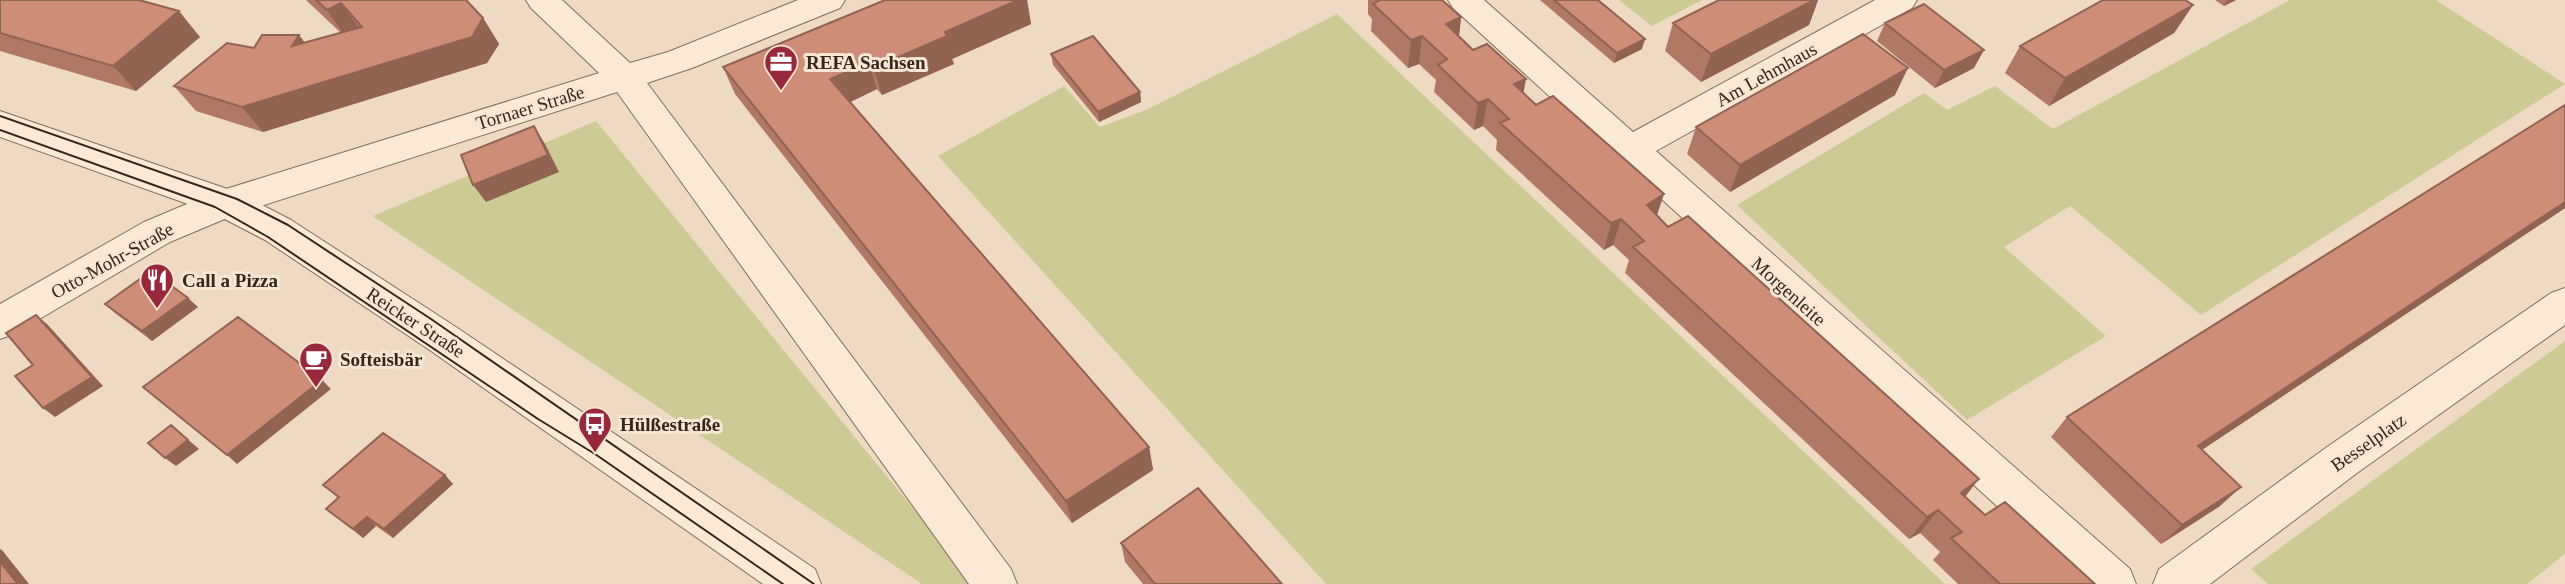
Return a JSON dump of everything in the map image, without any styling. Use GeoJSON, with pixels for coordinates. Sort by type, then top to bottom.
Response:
{"type":"FeatureCollection","features":[{"type":"Feature","properties":{"kind":"street"},"geometry":{"type":"LineString","coordinates":[[542,0],[625,78],[995,584]]}},
{"type":"Feature","properties":{"kind":"street","name":"Tornaer Straße"},"geometry":{"type":"LineString","coordinates":[[226,203],[680,60],[829,0]]}},
{"type":"Feature","properties":{"kind":"street","name":"Morgenleite"},"geometry":{"type":"LineString","coordinates":[[1464,0],[2114,584]]}},
{"type":"Feature","properties":{"kind":"street","name":"Am Lehmhaus"},"geometry":{"type":"LineString","coordinates":[[1632,149],[1901,0]]}},
{"type":"Feature","properties":{"kind":"street","name":"Reicker Straße"},"geometry":{"type":"LineString","coordinates":[[0,124],[226,203],[278,230],[445,340],[799,584]]}},
{"type":"Feature","properties":{"kind":"street","name":"Otto-Mohr-Straße"},"geometry":{"type":"LineString","coordinates":[[0,323],[157,232],[226,203]]}},
{"type":"Feature","properties":{"kind":"street","name":"Besselplatz"},"geometry":{"type":"LineString","coordinates":[[2175,584],[2342,460],[2565,304]]}},
{"type":"Feature","properties":{"kind":"shaded area"},"geometry":{"type":"Polygon","coordinates":[[[1619,0],[1702,0],[1652,26],[1619,0]]]}},
{"type":"Feature","properties":{"kind":"shaded area"},"geometry":{"type":"Polygon","coordinates":[[[2290,0],[2436,0],[2565,84],[2201,315],[2070,206],[2004,247],[2106,336],[1967,420],[1737,205],[1924,93],[1947,110],[1995,86],[2053,129],[2290,0]]]}},
{"type":"Feature","properties":{"kind":"shaded area"},"geometry":{"type":"Polygon","coordinates":[[[1337,14],[1945,584],[1326,584],[938,156],[1064,86],[1100,127],[1146,110],[1337,14]]]}},
{"type":"Feature","properties":{"kind":"shaded area"},"geometry":{"type":"Polygon","coordinates":[[[596,121],[975,584],[922,584],[373,216],[596,121]]]}},
{"type":"Feature","properties":{"kind":"shaded area"},"geometry":{"type":"Polygon","coordinates":[[[2565,341],[2565,554],[2527,584],[2268,584],[2251,569],[2565,341]]]}},
{"type":"Feature","properties":{"kind":"building"},"geometry":{"type":"Polygon","coordinates":[[[0,0],[139,0],[179,11],[113,66],[0,33],[0,0]]]}},
{"type":"Feature","properties":{"kind":"building"},"geometry":{"type":"Polygon","coordinates":[[[316,0],[466,0],[483,18],[472,37],[242,107],[174,86],[227,43],[254,48],[262,35],[299,35],[292,46],[362,27],[341,3],[327,10],[316,0]]]}},
{"type":"Feature","properties":{"kind":"building"},"geometry":{"type":"Polygon","coordinates":[[[885,0],[1018,0],[945,32],[947,36],[873,68],[869,62],[830,79],[1149,447],[1066,501],[723,67],[885,0]]]}},
{"type":"Feature","properties":{"kind":"building"},"geometry":{"type":"Polygon","coordinates":[[[1380,0],[1442,0],[1461,17],[1446,24],[1473,50],[1487,44],[1526,79],[1514,84],[1536,105],[1553,96],[1664,194],[1647,205],[1668,227],[1688,216],[1979,479],[1961,493],[1985,515],[2005,502],[2095,584],[2000,584],[1951,538],[1962,532],[1938,510],[1927,517],[1633,247],[1644,241],[1621,219],[1611,223],[1500,123],[1509,119],[1488,99],[1478,103],[1438,65],[1447,59],[1422,36],[1411,40],[1373,4],[1380,0]]]}},
{"type":"Feature","properties":{"kind":"building"},"geometry":{"type":"Polygon","coordinates":[[[1554,0],[1598,0],[1645,39],[1617,53],[1554,0]]]}},
{"type":"Feature","properties":{"kind":"building"},"geometry":{"type":"Polygon","coordinates":[[[1719,0],[1814,0],[1711,54],[1673,23],[1719,0]]]}},
{"type":"Feature","properties":{"kind":"building"},"geometry":{"type":"Polygon","coordinates":[[[2103,0],[2185,0],[2193,5],[2065,78],[2020,46],[2103,0]]]}},
{"type":"Feature","properties":{"kind":"building"},"geometry":{"type":"Polygon","coordinates":[[[1924,4],[1984,50],[1944,70],[1885,23],[1924,4]]]}},
{"type":"Feature","properties":{"kind":"building"},"geometry":{"type":"Polygon","coordinates":[[[1863,34],[1908,68],[1740,165],[1696,127],[1863,34]]]}},
{"type":"Feature","properties":{"kind":"building"},"geometry":{"type":"Polygon","coordinates":[[[1093,36],[1140,92],[1098,112],[1051,54],[1093,36]]]}},
{"type":"Feature","properties":{"kind":"building"},"geometry":{"type":"Polygon","coordinates":[[[2565,105],[2565,202],[2198,446],[2241,487],[2182,525],[2067,417],[2565,105]]]}},
{"type":"Feature","properties":{"kind":"building"},"geometry":{"type":"Polygon","coordinates":[[[534,126],[548,155],[473,185],[461,155],[534,126]]]}},
{"type":"Feature","properties":{"kind":"building","name":"Call a Pizza"},"geometry":{"type":"Polygon","coordinates":[[[151,271],[188,298],[142,331],[105,304],[151,271]]]}},
{"type":"Feature","properties":{"kind":"building"},"geometry":{"type":"Polygon","coordinates":[[[36,315],[92,377],[43,408],[15,376],[33,365],[6,333],[36,315]]]}},
{"type":"Feature","properties":{"kind":"building"},"geometry":{"type":"Polygon","coordinates":[[[238,317],[322,380],[227,455],[143,387],[238,317]]]}},
{"type":"Feature","properties":{"kind":"building"},"geometry":{"type":"Polygon","coordinates":[[[171,425],[188,440],[165,458],[148,443],[171,425]]]}},
{"type":"Feature","properties":{"kind":"building"},"geometry":{"type":"Polygon","coordinates":[[[383,433],[445,475],[384,529],[367,517],[353,529],[326,509],[339,497],[323,485],[383,433]]]}},
{"type":"Feature","properties":{"kind":"building"},"geometry":{"type":"Polygon","coordinates":[[[1198,488],[1282,584],[1155,584],[1121,543],[1198,488]]]}},
{"type":"Feature","properties":{"kind":"building"},"geometry":{"type":"Polygon","coordinates":[[[0,562],[18,584],[0,584],[0,562]]]}},
{"type":"Feature","properties":{"kind":"tram line"},"geometry":{"type":"LineString","coordinates":[[0,116],[237,199],[288,225],[431,319],[814,584]]}},
{"type":"Feature","properties":{"kind":"tram line"},"geometry":{"type":"LineString","coordinates":[[0,130],[215,207],[268,237],[538,419],[595,454],[783,584]]}},
{"type":"Feature","properties":{"kind":"place","name":"REFA Sachsen"},"geometry":{"type":"Point","coordinates":[781,92]}},
{"type":"Feature","properties":{"kind":"place","name":"Call a Pizza"},"geometry":{"type":"Point","coordinates":[157,310]}},
{"type":"Feature","properties":{"kind":"place","name":"Softeisbär"},"geometry":{"type":"Point","coordinates":[316,389]}},
{"type":"Feature","properties":{"kind":"place","name":"Hülßestraße"},"geometry":{"type":"Point","coordinates":[595,454]}}]}
